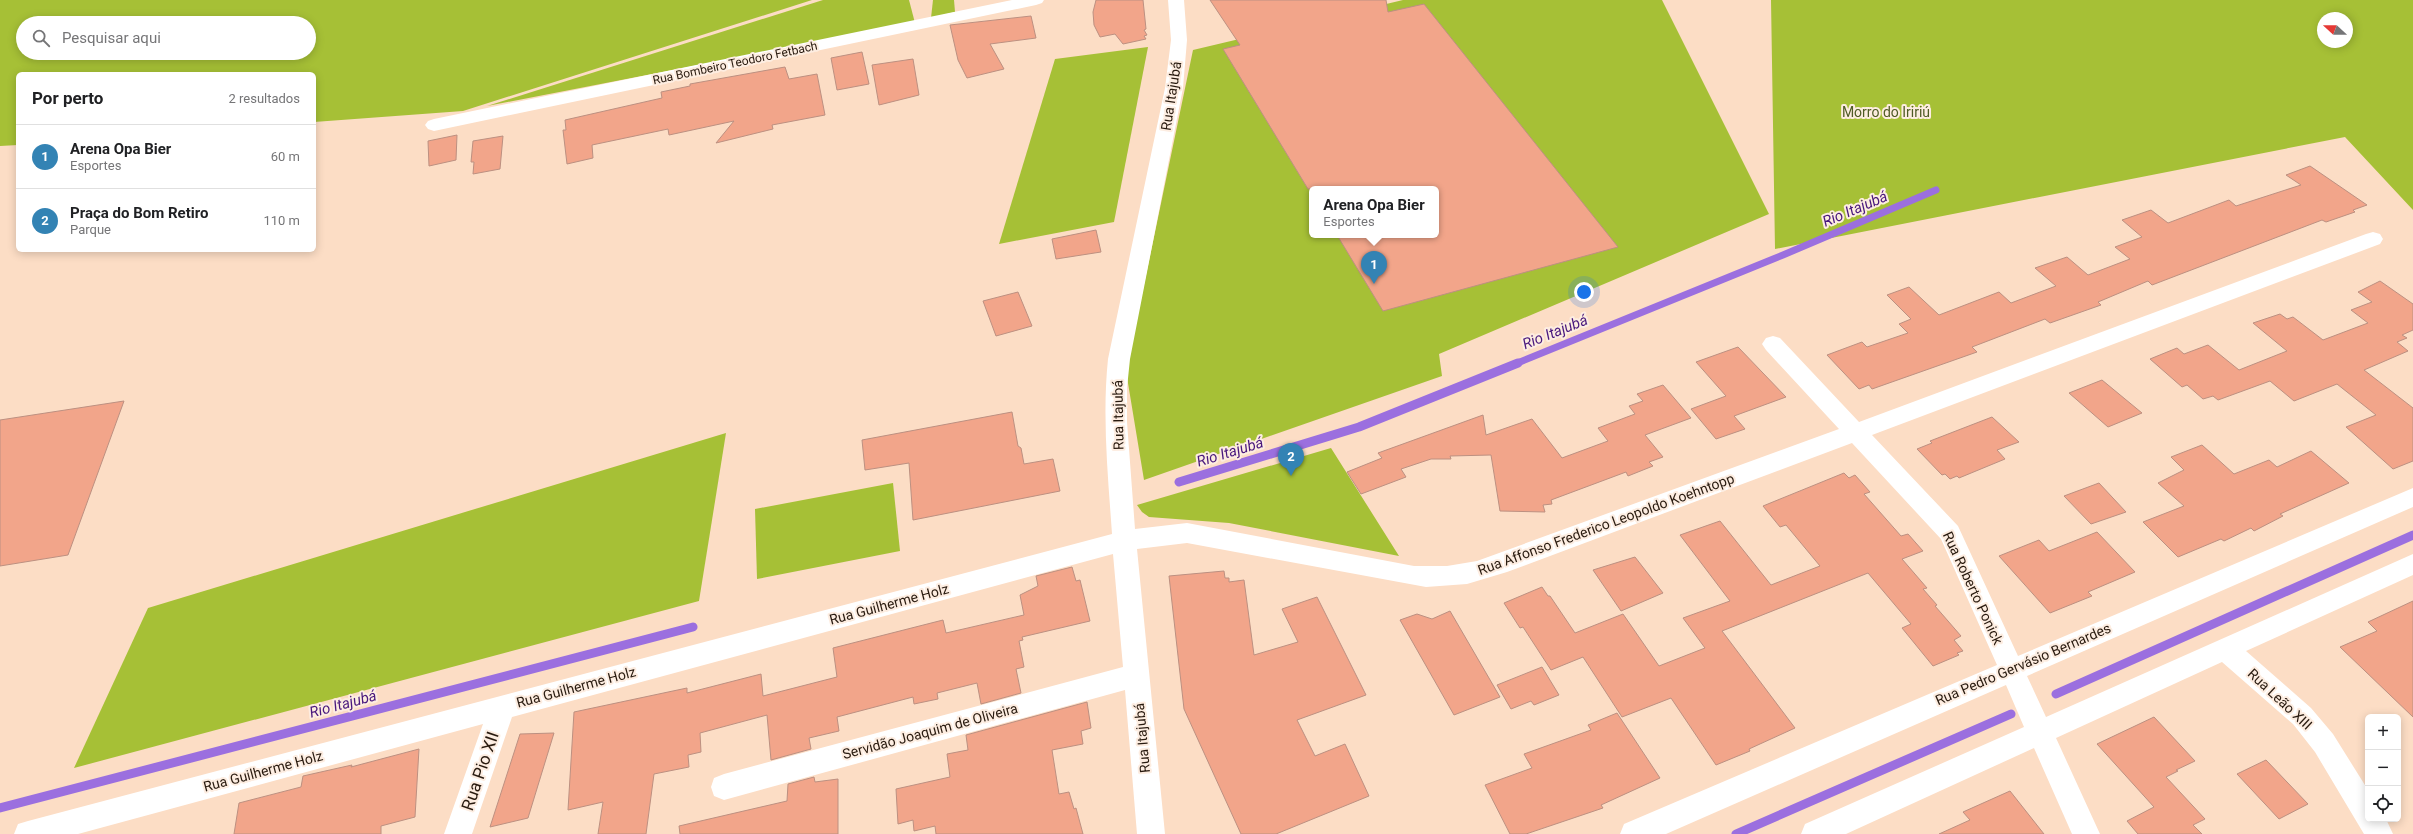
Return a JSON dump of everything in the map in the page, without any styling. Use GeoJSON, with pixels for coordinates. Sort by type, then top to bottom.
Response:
{"type":"FeatureCollection","features":[{"type":"Feature","properties":{"kind":"street","name":"Rua Bombeiro Teodoro Fetbach"},"geometry":{"type":"LineString","coordinates":[[434,125],[1036,0]]}},
{"type":"Feature","properties":{"kind":"street","name":"Rua Itajubá"},"geometry":{"type":"LineString","coordinates":[[1151,834],[1124,541],[1116,388],[1119,359],[1174,88],[1178,40],[1176,0]]}},
{"type":"Feature","properties":{"kind":"street","name":"Rua Affonso Frederico Leopoldo Koehntopp"},"geometry":{"type":"LineString","coordinates":[[1124,541],[1167,534],[1187,533],[1414,576],[1441,578],[1470,574],[1499,565],[2373,239]]}},
{"type":"Feature","properties":{"kind":"street","name":"Rua Roberto Ponick"},"geometry":{"type":"LineString","coordinates":[[1773,344],[1862,430],[1950,532],[2086,834]]}},
{"type":"Feature","properties":{"kind":"street","name":"Rua Pedro Gervásio Bernardes"},"geometry":{"type":"LineString","coordinates":[[1634,834],[2012,669],[2413,497]]}},
{"type":"Feature","properties":{"kind":"street","name":"Rua Guilherme Holz"},"geometry":{"type":"LineString","coordinates":[[28,834],[1124,541]]}},
{"type":"Feature","properties":{"kind":"street"},"geometry":{"type":"LineString","coordinates":[[1815,834],[2040,731],[2413,564]]}},
{"type":"Feature","properties":{"kind":"street","name":"Rua Leão XIII"},"geometry":{"type":"LineString","coordinates":[[2225,649],[2302,716],[2324,744],[2365,810]]}},
{"type":"Feature","properties":{"kind":"street","name":"Servidão Joaquim de Oliveira"},"geometry":{"type":"LineString","coordinates":[[724,787],[1136,675]]}},
{"type":"Feature","properties":{"kind":"street","name":"Rua Pio XII"},"geometry":{"type":"LineString","coordinates":[[458,834],[502,707]]}},
{"type":"Feature","properties":{"kind":"street"},"geometry":{"type":"LineString","coordinates":[[2372,822],[2380,834]]}},
{"type":"Feature","properties":{"kind":"green space"},"geometry":{"type":"Polygon","coordinates":[[[0,0],[812,0],[463,111],[316,122],[316,72],[16,72],[16,145],[0,146],[0,0]]]}},
{"type":"Feature","properties":{"kind":"green space"},"geometry":{"type":"Polygon","coordinates":[[[823,0],[909,0],[915,23],[487,106],[823,0]]]}},
{"type":"Feature","properties":{"kind":"green space"},"geometry":{"type":"Polygon","coordinates":[[[933,0],[954,0],[955,12],[931,18],[933,0]]]}},
{"type":"Feature","properties":{"kind":"green space"},"geometry":{"type":"Polygon","coordinates":[[[1403,0],[1662,0],[1769,214],[1439,354],[1442,376],[1144,480],[1126,371],[1193,50],[1403,0]]]}},
{"type":"Feature","properties":{"kind":"green space","name":"Morro do Iririú"},"geometry":{"type":"Polygon","coordinates":[[[1771,0],[2413,0],[2413,210],[2345,137],[1775,249],[1771,0]]]}},
{"type":"Feature","properties":{"kind":"green space"},"geometry":{"type":"Polygon","coordinates":[[[1148,47],[1114,222],[999,244],[1055,59],[1148,47]]]}},
{"type":"Feature","properties":{"kind":"green space"},"geometry":{"type":"Polygon","coordinates":[[[726,433],[699,601],[74,768],[148,608],[726,433]]]}},
{"type":"Feature","properties":{"kind":"green space"},"geometry":{"type":"Polygon","coordinates":[[[1331,448],[1399,556],[1229,523],[1149,517],[1142,512],[1137,505],[1331,448]]]}},
{"type":"Feature","properties":{"kind":"green space"},"geometry":{"type":"Polygon","coordinates":[[[893,483],[900,551],[757,579],[755,509],[893,483]]]}},
{"type":"Feature","properties":{"kind":"building"},"geometry":{"type":"Polygon","coordinates":[[[1096,0],[1143,0],[1146,29],[1144,30],[1147,35],[1144,36],[1146,39],[1123,44],[1115,34],[1100,37],[1094,25],[1093,12],[1096,0]]]}},
{"type":"Feature","properties":{"kind":"building"},"geometry":{"type":"Polygon","coordinates":[[[1210,0],[1386,0],[1388,12],[1424,4],[1618,247],[1383,311],[1339,238],[1439,238],[1439,186],[1309,186],[1308,189],[1223,49],[1240,45],[1210,0]]]}},
{"type":"Feature","properties":{"kind":"building"},"geometry":{"type":"Polygon","coordinates":[[[1031,16],[1036,38],[990,44],[1004,69],[967,78],[958,60],[950,25],[1031,16]]]}},
{"type":"Feature","properties":{"kind":"building"},"geometry":{"type":"Polygon","coordinates":[[[862,52],[869,84],[837,90],[831,58],[862,52]]]}},
{"type":"Feature","properties":{"kind":"building"},"geometry":{"type":"Polygon","coordinates":[[[913,59],[919,95],[879,105],[872,65],[913,59]]]}},
{"type":"Feature","properties":{"kind":"building"},"geometry":{"type":"Polygon","coordinates":[[[785,67],[789,79],[817,74],[825,115],[772,125],[773,129],[716,143],[734,121],[669,135],[668,129],[592,145],[593,158],[567,164],[563,130],[566,130],[565,120],[662,98],[661,92],[690,86],[690,84],[785,67]]]}},
{"type":"Feature","properties":{"kind":"building"},"geometry":{"type":"Polygon","coordinates":[[[457,135],[456,160],[429,166],[428,141],[457,135]]]}},
{"type":"Feature","properties":{"kind":"building"},"geometry":{"type":"Polygon","coordinates":[[[503,136],[500,169],[473,174],[474,162],[471,162],[473,141],[503,136]]]}},
{"type":"Feature","properties":{"kind":"building"},"geometry":{"type":"Polygon","coordinates":[[[2310,166],[2367,205],[2353,210],[2355,212],[2326,222],[2322,220],[2152,285],[2148,281],[2098,302],[2101,305],[2050,323],[2045,319],[1972,347],[1977,352],[1872,389],[1869,385],[1859,389],[1827,355],[1862,342],[1867,347],[1908,333],[1899,324],[1911,319],[1887,295],[1909,287],[1939,315],[1999,292],[2011,303],[2056,286],[2035,268],[2067,257],[2088,275],[2130,259],[2115,247],[2142,237],[2122,220],[2151,210],[2168,223],[2229,200],[2236,206],[2301,185],[2286,175],[2310,166]]]}},
{"type":"Feature","properties":{"kind":"building"},"geometry":{"type":"Polygon","coordinates":[[[1096,230],[1101,252],[1056,259],[1052,239],[1096,230]]]}},
{"type":"Feature","properties":{"kind":"building"},"geometry":{"type":"Polygon","coordinates":[[[2380,281],[2413,304],[2413,330],[2402,335],[2407,338],[2397,342],[2408,351],[2364,370],[2413,408],[2413,461],[2393,469],[2346,427],[2376,415],[2337,384],[2294,401],[2270,381],[2218,400],[2213,396],[2203,399],[2187,385],[2182,387],[2150,359],[2177,348],[2184,354],[2208,345],[2239,370],[2287,351],[2253,323],[2280,314],[2287,319],[2293,317],[2323,340],[2368,323],[2351,310],[2372,302],[2358,292],[2380,281]]]}},
{"type":"Feature","properties":{"kind":"building"},"geometry":{"type":"Polygon","coordinates":[[[1018,292],[1032,326],[996,336],[983,301],[1018,292]]]}},
{"type":"Feature","properties":{"kind":"building"},"geometry":{"type":"Polygon","coordinates":[[[1738,347],[1786,397],[1734,416],[1745,429],[1716,439],[1691,409],[1726,396],[1696,362],[1738,347]]]}},
{"type":"Feature","properties":{"kind":"building"},"geometry":{"type":"Polygon","coordinates":[[[2102,380],[2142,413],[2108,427],[2069,393],[2102,380]]]}},
{"type":"Feature","properties":{"kind":"building"},"geometry":{"type":"Polygon","coordinates":[[[1663,385],[1691,418],[1645,435],[1663,457],[1649,462],[1653,466],[1628,476],[1626,472],[1551,500],[1552,504],[1543,505],[1545,512],[1500,511],[1491,455],[1450,456],[1451,459],[1431,459],[1401,469],[1406,477],[1361,494],[1347,472],[1382,458],[1378,453],[1483,415],[1486,435],[1532,419],[1562,458],[1608,441],[1598,428],[1635,414],[1629,406],[1643,401],[1637,394],[1663,385]]]}},
{"type":"Feature","properties":{"kind":"building"},"geometry":{"type":"Polygon","coordinates":[[[124,401],[68,555],[0,566],[0,420],[124,401]]]}},
{"type":"Feature","properties":{"kind":"building"},"geometry":{"type":"Polygon","coordinates":[[[1012,412],[1018,446],[1021,448],[1024,464],[1053,459],[1060,491],[913,520],[909,463],[865,470],[862,440],[1012,412]]]}},
{"type":"Feature","properties":{"kind":"building"},"geometry":{"type":"Polygon","coordinates":[[[1992,417],[2019,442],[1997,450],[2005,459],[1959,478],[1957,476],[1950,479],[1945,474],[1942,475],[1917,449],[1932,443],[1930,441],[1992,417]]]}},
{"type":"Feature","properties":{"kind":"building"},"geometry":{"type":"Polygon","coordinates":[[[2202,445],[2234,474],[2269,460],[2277,467],[2311,451],[2349,483],[2280,514],[2283,516],[2254,531],[2251,528],[2224,541],[2221,539],[2178,557],[2143,522],[2184,506],[2158,483],[2184,470],[2171,457],[2202,445]]]}},
{"type":"Feature","properties":{"kind":"building"},"geometry":{"type":"Polygon","coordinates":[[[1844,473],[1849,478],[1855,475],[1870,492],[1864,494],[1901,536],[1908,534],[1923,551],[1902,559],[1927,588],[1923,589],[1937,605],[1935,606],[1961,636],[1954,640],[1963,651],[1957,653],[1959,655],[1933,666],[1902,628],[1911,624],[1868,573],[1722,631],[1795,728],[1749,749],[1750,751],[1716,765],[1671,698],[1622,717],[1583,657],[1551,670],[1523,627],[1520,628],[1504,603],[1542,587],[1548,596],[1550,596],[1575,633],[1623,614],[1659,666],[1705,648],[1683,618],[1730,601],[1680,535],[1720,521],[1771,585],[1820,566],[1786,525],[1780,527],[1763,506],[1844,473]]]}},
{"type":"Feature","properties":{"kind":"building"},"geometry":{"type":"Polygon","coordinates":[[[2099,483],[2126,512],[2091,524],[2064,496],[2099,483]]]}},
{"type":"Feature","properties":{"kind":"building"},"geometry":{"type":"Polygon","coordinates":[[[2097,532],[2135,572],[2088,592],[2092,596],[2050,613],[1999,556],[2039,540],[2049,551],[2097,532]]]}},
{"type":"Feature","properties":{"kind":"building"},"geometry":{"type":"Polygon","coordinates":[[[1635,557],[1663,593],[1621,611],[1593,570],[1635,557]]]}},
{"type":"Feature","properties":{"kind":"building"},"geometry":{"type":"Polygon","coordinates":[[[1072,567],[1076,581],[1080,580],[1090,621],[1022,637],[1023,640],[1019,641],[1024,667],[1016,669],[1021,693],[981,704],[977,683],[937,693],[938,699],[914,704],[913,697],[837,717],[839,731],[809,738],[811,749],[771,760],[767,715],[700,733],[701,752],[688,755],[689,767],[654,774],[646,834],[598,834],[603,802],[568,810],[574,712],[687,688],[687,693],[761,674],[763,696],[837,677],[833,648],[943,620],[946,633],[1024,615],[1020,595],[1038,586],[1036,576],[1072,567]]]}},
{"type":"Feature","properties":{"kind":"building"},"geometry":{"type":"Polygon","coordinates":[[[1224,571],[1225,578],[1229,578],[1229,582],[1244,580],[1254,655],[1298,642],[1282,609],[1317,597],[1366,695],[1297,720],[1315,756],[1345,744],[1369,796],[1276,834],[1241,834],[1184,709],[1169,576],[1224,571]]]}},
{"type":"Feature","properties":{"kind":"building"},"geometry":{"type":"Polygon","coordinates":[[[2413,601],[2413,717],[2340,647],[2377,631],[2368,622],[2413,601]]]}},
{"type":"Feature","properties":{"kind":"building"},"geometry":{"type":"Polygon","coordinates":[[[1450,611],[1500,697],[1454,715],[1400,620],[1417,614],[1432,619],[1450,611]]]}},
{"type":"Feature","properties":{"kind":"building"},"geometry":{"type":"Polygon","coordinates":[[[1542,667],[1559,695],[1534,705],[1531,701],[1511,709],[1497,685],[1542,667]]]}},
{"type":"Feature","properties":{"kind":"building"},"geometry":{"type":"Polygon","coordinates":[[[1087,702],[1091,728],[1081,731],[1083,744],[1052,750],[1059,794],[1069,792],[1074,809],[1076,808],[1083,834],[936,834],[935,826],[914,831],[913,820],[898,824],[896,789],[950,777],[947,754],[968,750],[966,735],[1087,702]]]}},
{"type":"Feature","properties":{"kind":"building"},"geometry":{"type":"Polygon","coordinates":[[[1617,713],[1660,778],[1601,805],[1603,808],[1526,834],[1510,834],[1485,785],[1532,768],[1524,754],[1591,730],[1588,725],[1617,713]]]}},
{"type":"Feature","properties":{"kind":"building"},"geometry":{"type":"Polygon","coordinates":[[[2154,717],[2195,761],[2176,770],[2178,771],[2166,777],[2205,819],[2193,825],[2202,834],[2138,834],[2127,821],[2154,807],[2097,744],[2154,717]]]}},
{"type":"Feature","properties":{"kind":"building"},"geometry":{"type":"Polygon","coordinates":[[[554,733],[528,818],[490,827],[520,734],[554,733]]]}},
{"type":"Feature","properties":{"kind":"building"},"geometry":{"type":"Polygon","coordinates":[[[419,749],[415,817],[381,826],[381,834],[234,834],[239,803],[301,787],[303,776],[352,765],[351,767],[419,749]]]}},
{"type":"Feature","properties":{"kind":"building"},"geometry":{"type":"Polygon","coordinates":[[[2266,760],[2308,804],[2279,819],[2237,774],[2266,760]]]}},
{"type":"Feature","properties":{"kind":"building"},"geometry":{"type":"Polygon","coordinates":[[[814,777],[815,782],[838,779],[838,834],[680,834],[679,826],[787,801],[788,784],[814,777]]]}},
{"type":"Feature","properties":{"kind":"building"},"geometry":{"type":"Polygon","coordinates":[[[2010,791],[2044,834],[1939,834],[1970,820],[1963,812],[2010,791]]]}},
{"type":"Feature","properties":{"kind":"waterway","name":"Rio Itajubá"},"geometry":{"type":"LineString","coordinates":[[1515,364],[1783,255],[1936,190]]}},
{"type":"Feature","properties":{"kind":"waterway","name":"Rio Itajubá"},"geometry":{"type":"LineString","coordinates":[[1179,482],[1359,427],[1518,363]]}},
{"type":"Feature","properties":{"kind":"waterway"},"geometry":{"type":"LineString","coordinates":[[2056,694],[2413,535]]}},
{"type":"Feature","properties":{"kind":"waterway","name":"Rio Itajubá"},"geometry":{"type":"LineString","coordinates":[[0,808],[693,627]]}},
{"type":"Feature","properties":{"kind":"waterway"},"geometry":{"type":"LineString","coordinates":[[1736,834],[2011,714]]}},
{"type":"Feature","properties":{"kind":"place","name":"Arena Opa Bier"},"geometry":{"type":"Point","coordinates":[1374,284]}},
{"type":"Feature","properties":{"kind":"place","name":"Praça do Bom Retiro"},"geometry":{"type":"Point","coordinates":[1291,476]}}]}
